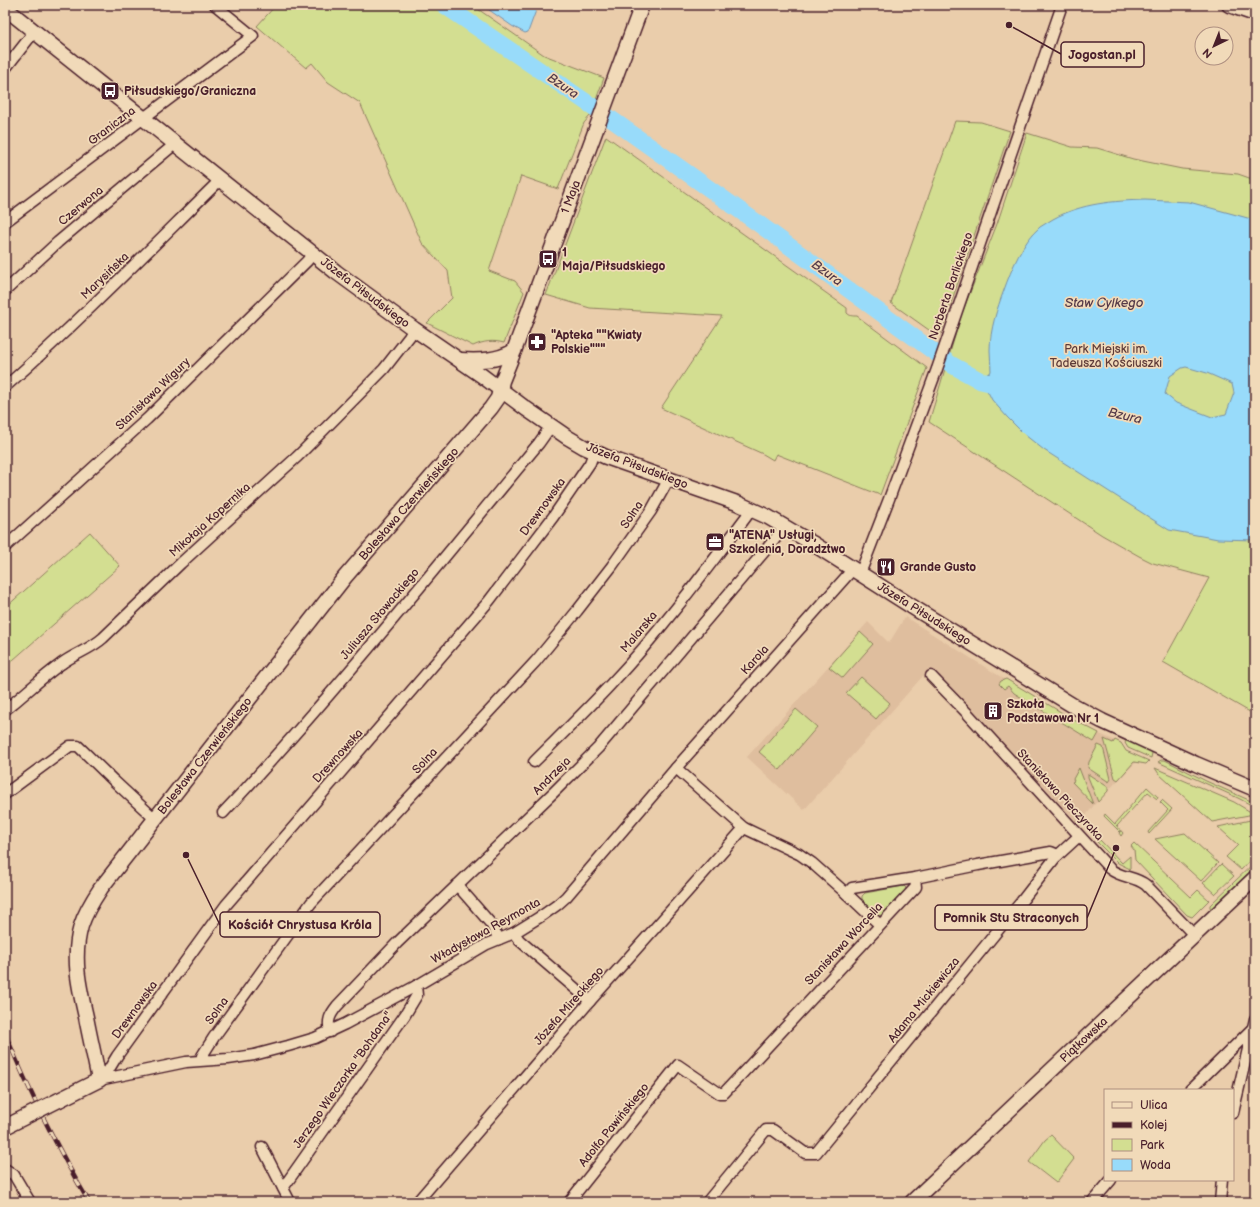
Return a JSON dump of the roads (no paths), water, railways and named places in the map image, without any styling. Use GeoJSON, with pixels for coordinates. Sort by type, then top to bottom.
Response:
{"type":"FeatureCollection","features":[{"type":"Feature","properties":{"kind":"street","name":"Graniczna"},"geometry":{"type":"LineString","coordinates":[[5,222],[253,36],[215,5]]}},
{"type":"Feature","properties":{"kind":"street","name":"1 Maja"},"geometry":{"type":"LineString","coordinates":[[500,389],[642,5]]}},
{"type":"Feature","properties":{"kind":"street","name":"Norberta Barlickiego"},"geometry":{"type":"LineString","coordinates":[[856,571],[863,566],[938,365],[1062,5]]}},
{"type":"Feature","properties":{"kind":"street"},"geometry":{"type":"LineString","coordinates":[[1229,5],[1255,14]]}},
{"type":"Feature","properties":{"kind":"street","name":"Józefa Piłsudskiego"},"geometry":{"type":"LineString","coordinates":[[5,8],[336,272],[567,437],[594,452],[751,508],[784,526],[1031,681],[1072,705],[1102,721],[1249,787],[1255,793]]}},
{"type":"Feature","properties":{"kind":"street"},"geometry":{"type":"LineString","coordinates":[[5,69],[34,32]]}},
{"type":"Feature","properties":{"kind":"street","name":"Czerwona"},"geometry":{"type":"LineString","coordinates":[[5,291],[58,242],[174,143]]}},
{"type":"Feature","properties":{"kind":"street","name":"Marysińska"},"geometry":{"type":"LineString","coordinates":[[5,387],[48,349],[107,292],[220,179]]}},
{"type":"Feature","properties":{"kind":"street","name":"Stanisława Wigury"},"geometry":{"type":"LineString","coordinates":[[5,547],[147,419],[307,261],[313,253]]}},
{"type":"Feature","properties":{"kind":"street","name":"Mikołaja Kopernika"},"geometry":{"type":"LineString","coordinates":[[5,710],[60,664],[96,644],[103,638],[298,456],[384,369],[414,329]]}},
{"type":"Feature","properties":{"kind":"street"},"geometry":{"type":"LineString","coordinates":[[460,360],[476,361],[492,359],[507,355],[514,351]]}},
{"type":"Feature","properties":{"kind":"street","name":"Bolesława Czerwieńskiego"},"geometry":{"type":"LineString","coordinates":[[101,1079],[77,975],[76,957],[79,933],[87,911],[101,888],[346,577],[491,408],[498,398],[500,389]]}},
{"type":"Feature","properties":{"kind":"street","name":"Juliusza Słowackiego"},"geometry":{"type":"LineString","coordinates":[[223,813],[257,777],[366,651],[552,426]]}},
{"type":"Feature","properties":{"kind":"street","name":"Drewnowska"},"geometry":{"type":"LineString","coordinates":[[101,1079],[226,905],[489,601],[553,517],[590,463],[594,452]]}},
{"type":"Feature","properties":{"kind":"street","name":"Solna"},"geometry":{"type":"LineString","coordinates":[[202,1060],[202,1056],[214,1037],[311,903],[536,661],[592,593],[651,512],[665,486],[667,478]]}},
{"type":"Feature","properties":{"kind":"street","name":"Malarska"},"geometry":{"type":"LineString","coordinates":[[534,762],[611,684],[635,657],[704,572],[746,517],[751,508]]}},
{"type":"Feature","properties":{"kind":"street","name":"Andrzeja"},"geometry":{"type":"LineString","coordinates":[[330,1032],[328,1020],[337,1006],[398,943],[598,748],[780,533],[784,526]]}},
{"type":"Feature","properties":{"kind":"street","name":"Karola"},"geometry":{"type":"LineString","coordinates":[[676,768],[856,571]]}},
{"type":"Feature","properties":{"kind":"street","name":"Stanisława Pieczyraka"},"geometry":{"type":"LineString","coordinates":[[931,676],[1114,872],[1137,879],[1146,884],[1194,936]]}},
{"type":"Feature","properties":{"kind":"street"},"geometry":{"type":"LineString","coordinates":[[5,794],[70,746],[78,746],[112,780],[156,820]]}},
{"type":"Feature","properties":{"kind":"street"},"geometry":{"type":"LineString","coordinates":[[676,768],[744,828],[803,856],[880,925]]}},
{"type":"Feature","properties":{"kind":"street","name":"Władysława Reymonta"},"geometry":{"type":"LineString","coordinates":[[101,1079],[186,1062],[228,1059],[268,1052],[306,1041],[330,1032],[416,986],[466,956],[498,939],[514,933],[547,912],[566,897],[676,768]]}},
{"type":"Feature","properties":{"kind":"street","name":"Józefa Mireckiego"},"geometry":{"type":"LineString","coordinates":[[417,1202],[590,1001],[744,828]]}},
{"type":"Feature","properties":{"kind":"street"},"geometry":{"type":"LineString","coordinates":[[847,894],[852,888],[915,878],[1052,852],[1058,856],[1079,836]]}},
{"type":"Feature","properties":{"kind":"street","name":"Adama Mickiewicza"},"geometry":{"type":"LineString","coordinates":[[707,1202],[766,1130],[773,1130],[805,1153],[816,1153],[1058,856]]}},
{"type":"Feature","properties":{"kind":"street","name":"Stanisława Worcella"},"geometry":{"type":"LineString","coordinates":[[678,1065],[719,1093],[724,1093],[916,887],[915,878]]}},
{"type":"Feature","properties":{"kind":"street","name":"Piątkowska"},"geometry":{"type":"LineString","coordinates":[[916,1201],[1255,878]]}},
{"type":"Feature","properties":{"kind":"street"},"geometry":{"type":"LineString","coordinates":[[457,885],[491,924],[498,939]]}},
{"type":"Feature","properties":{"kind":"street"},"geometry":{"type":"LineString","coordinates":[[514,933],[519,940],[590,1001]]}},
{"type":"Feature","properties":{"kind":"street","name":"Jerzego Wieczorka \"Bohdana\""},"geometry":{"type":"LineString","coordinates":[[283,1188],[405,1015],[417,995],[416,986]]}},
{"type":"Feature","properties":{"kind":"street"},"geometry":{"type":"LineString","coordinates":[[1191,1089],[1254,1023]]}},
{"type":"Feature","properties":{"kind":"street"},"geometry":{"type":"LineString","coordinates":[[1234,1109],[1254,1023]]}},
{"type":"Feature","properties":{"kind":"street","name":"Adolfa Pawińskiego"},"geometry":{"type":"LineString","coordinates":[[569,1202],[678,1065]]}},
{"type":"Feature","properties":{"kind":"street"},"geometry":{"type":"LineString","coordinates":[[5,1127],[101,1079]]}},
{"type":"Feature","properties":{"kind":"street"},"geometry":{"type":"LineString","coordinates":[[262,1148],[290,1202]]}},
{"type":"Feature","properties":{"kind":"street"},"geometry":{"type":"LineString","coordinates":[[5,1169],[14,1175],[30,1202]]}},
{"type":"Feature","properties":{"kind":"street"},"geometry":{"type":"LineString","coordinates":[[1092,1202],[1110,1181]]}},
{"type":"Feature","properties":{"kind":"street"},"geometry":{"type":"LineString","coordinates":[[1220,1202],[1222,1181]]}},
{"type":"Feature","properties":{"kind":"water"},"geometry":{"type":"Polygon","coordinates":[[[482,5],[538,5],[528,32],[525,33],[512,26],[482,5]]]}},
{"type":"Feature","properties":{"kind":"water","name":"Staw Cylkego"},"geometry":{"type":"Polygon","coordinates":[[[1133,200],[1189,202],[1255,220],[1255,540],[1218,539],[1169,530],[1044,450],[1025,435],[1007,417],[982,386],[981,381],[991,371],[990,350],[994,319],[1010,274],[1018,256],[1028,240],[1040,227],[1075,209],[1109,202],[1133,200]],[[1186,367],[1182,368],[1170,376],[1165,394],[1176,403],[1212,417],[1226,414],[1234,393],[1232,384],[1207,373],[1186,367]]]}},
{"type":"Feature","properties":{"kind":"waterway","name":"Bzura"},"geometry":{"type":"LineString","coordinates":[[444,5],[614,121],[759,224],[952,365],[981,381],[1002,386]]}},
{"type":"Feature","properties":{"kind":"railway"},"geometry":{"type":"LineString","coordinates":[[5,1033],[44,1119],[89,1202]]}},
{"type":"Feature","properties":{"kind":"place","name":"Jogostan.pl"},"geometry":{"type":"Point","coordinates":[1009,25]}},
{"type":"Feature","properties":{"kind":"place","name":"Piłsudskiego/Graniczna"},"geometry":{"type":"Point","coordinates":[110,91]}},
{"type":"Feature","properties":{"kind":"place","name":"1 Maja/Piłsudskiego"},"geometry":{"type":"Point","coordinates":[548,259]}},
{"type":"Feature","properties":{"kind":"place","name":"\"Apteka \"\"Kwiaty Polskie\"\"\""},"geometry":{"type":"Point","coordinates":[537,342]}},
{"type":"Feature","properties":{"kind":"place","name":"\"ATENA\" Usługi, Szkolenia, Doradztwo"},"geometry":{"type":"Point","coordinates":[715,542]}},
{"type":"Feature","properties":{"kind":"place","name":"Grande Gusto"},"geometry":{"type":"Point","coordinates":[886,567]}},
{"type":"Feature","properties":{"kind":"place","name":"Szkoła Podstawowa Nr 1"},"geometry":{"type":"Point","coordinates":[993,711]}},
{"type":"Feature","properties":{"kind":"place","name":"Pomnik Stu Straconych"},"geometry":{"type":"Point","coordinates":[1116,848]}},
{"type":"Feature","properties":{"kind":"place","name":"Kościół Chrystusa Króla"},"geometry":{"type":"Point","coordinates":[186,855]}},
{"type":"Feature","properties":{"kind":"park label","name":"Park Miejski im. Tadeusza Kościuszki"},"geometry":{"type":"Point","coordinates":[1106,356]}}]}
